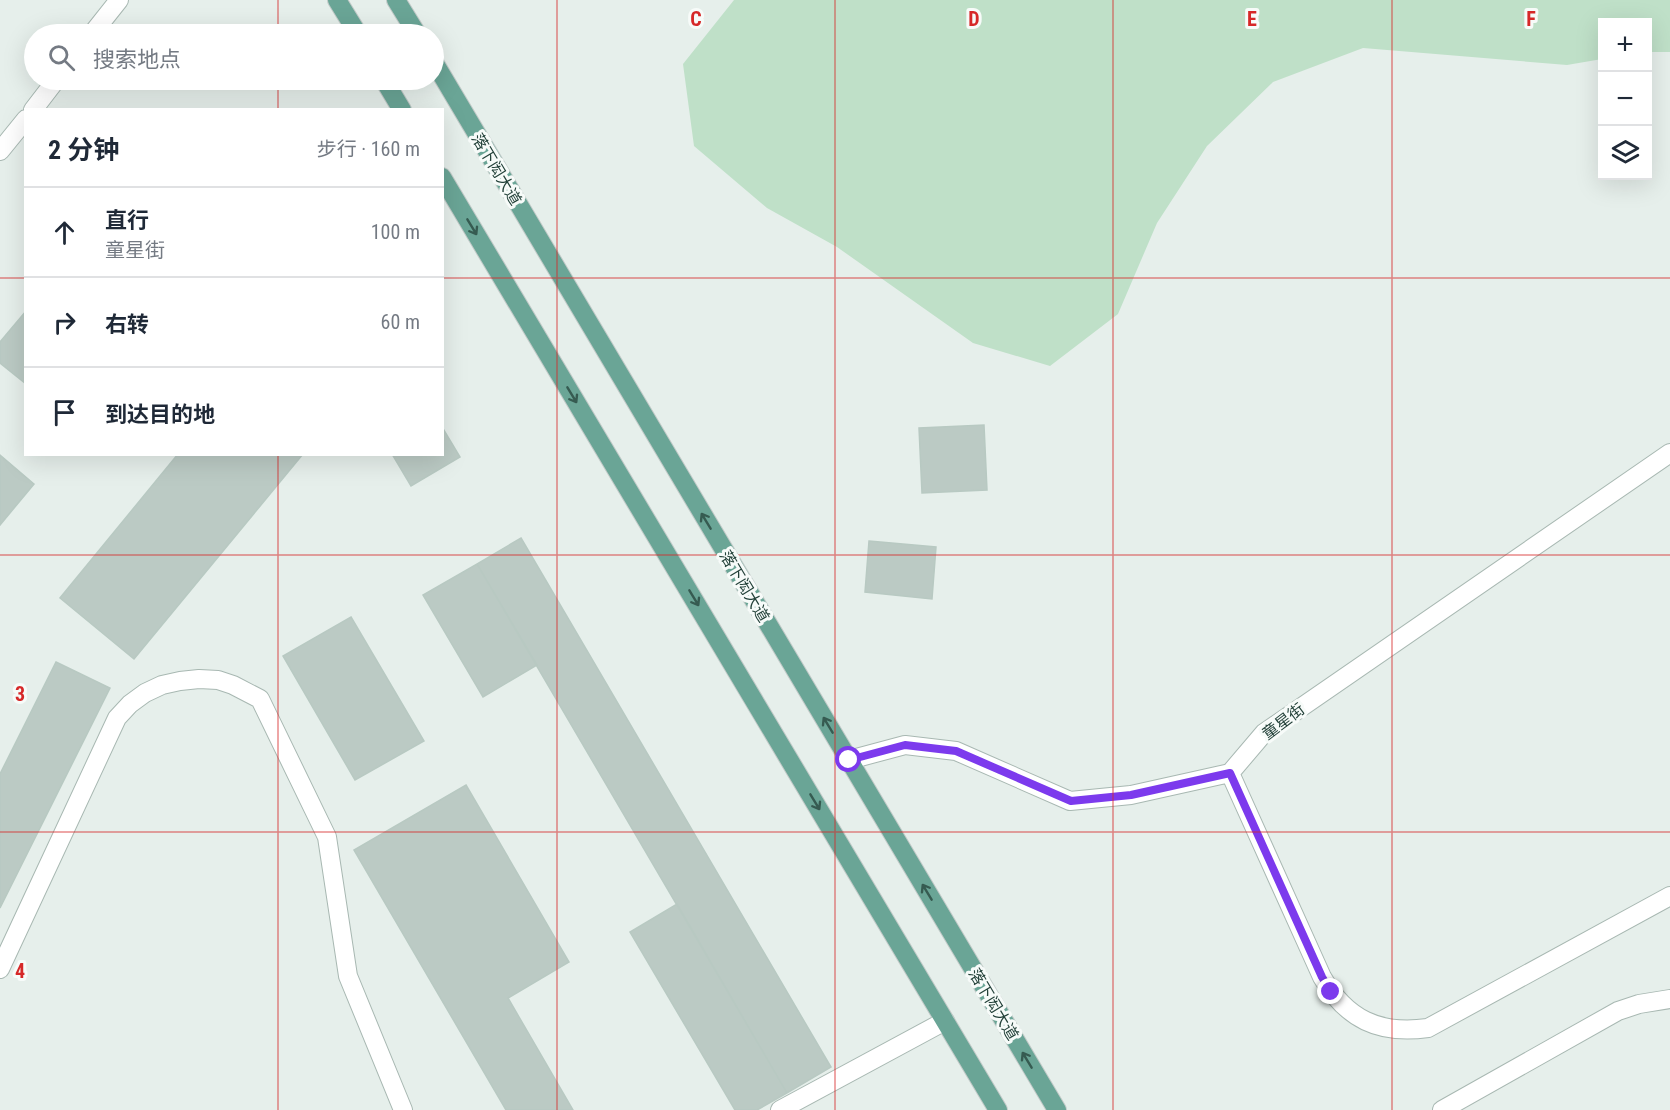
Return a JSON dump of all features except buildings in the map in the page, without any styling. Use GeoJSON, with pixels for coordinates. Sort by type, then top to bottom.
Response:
{"type":"FeatureCollection","features":[{"type":"Feature","properties":{"kind":"main road"},"geometry":{"type":"LineString","coordinates":[[337,0],[352,24]]}},
{"type":"Feature","properties":{"kind":"main road"},"geometry":{"type":"LineString","coordinates":[[396,0],[411,24]]}},
{"type":"Feature","properties":{"kind":"main road","name":"落下闳大道"},"geometry":{"type":"LineString","coordinates":[[444,79],[1057,1110]]}},
{"type":"Feature","properties":{"kind":"main road"},"geometry":{"type":"LineString","coordinates":[[390,90],[401,108]]}},
{"type":"Feature","properties":{"kind":"main road"},"geometry":{"type":"LineString","coordinates":[[444,180],[998,1110]]}},
{"type":"Feature","properties":{"kind":"street"},"geometry":{"type":"LineString","coordinates":[[100,24],[120,0]]}},
{"type":"Feature","properties":{"kind":"street"},"geometry":{"type":"LineString","coordinates":[[35,108],[49,90]]}},
{"type":"Feature","properties":{"kind":"street"},"geometry":{"type":"LineString","coordinates":[[0,151],[24,121]]}},
{"type":"Feature","properties":{"kind":"street","name":"童星街"},"geometry":{"type":"LineString","coordinates":[[1230,773],[1264,734],[1670,453]]}},
{"type":"Feature","properties":{"kind":"street"},"geometry":{"type":"LineString","coordinates":[[0,969],[117,718],[145,693],[162,685],[199,679],[233,685],[260,699],[327,837],[348,976],[403,1110]]}},
{"type":"Feature","properties":{"kind":"street"},"geometry":{"type":"LineString","coordinates":[[849,760],[905,745],[956,751],[1071,801],[1131,795],[1230,773],[1322,977],[1331,992],[1358,1017],[1374,1025],[1392,1029],[1428,1028],[1670,896]]}},
{"type":"Feature","properties":{"kind":"street"},"geometry":{"type":"LineString","coordinates":[[1442,1110],[1618,1011],[1639,1004],[1670,999]]}},
{"type":"Feature","properties":{"kind":"street"},"geometry":{"type":"LineString","coordinates":[[780,1110],[945,1021]]}},
{"type":"Feature","properties":{"kind":"green space"},"geometry":{"type":"Polygon","coordinates":[[[734,0],[1670,0],[1670,52],[1652,52],[1652,18],[1598,18],[1598,60],[1567,65],[1363,48],[1273,82],[1207,146],[1157,223],[1118,314],[1050,366],[973,343],[837,247],[767,208],[694,146],[683,64],[734,0]]]}},
{"type":"Feature","properties":{"kind":"route"},"geometry":{"type":"LineString","coordinates":[[849,760],[905,745],[956,751],[1071,801],[1131,795],[1230,773],[1322,977],[1331,992]]}}]}
